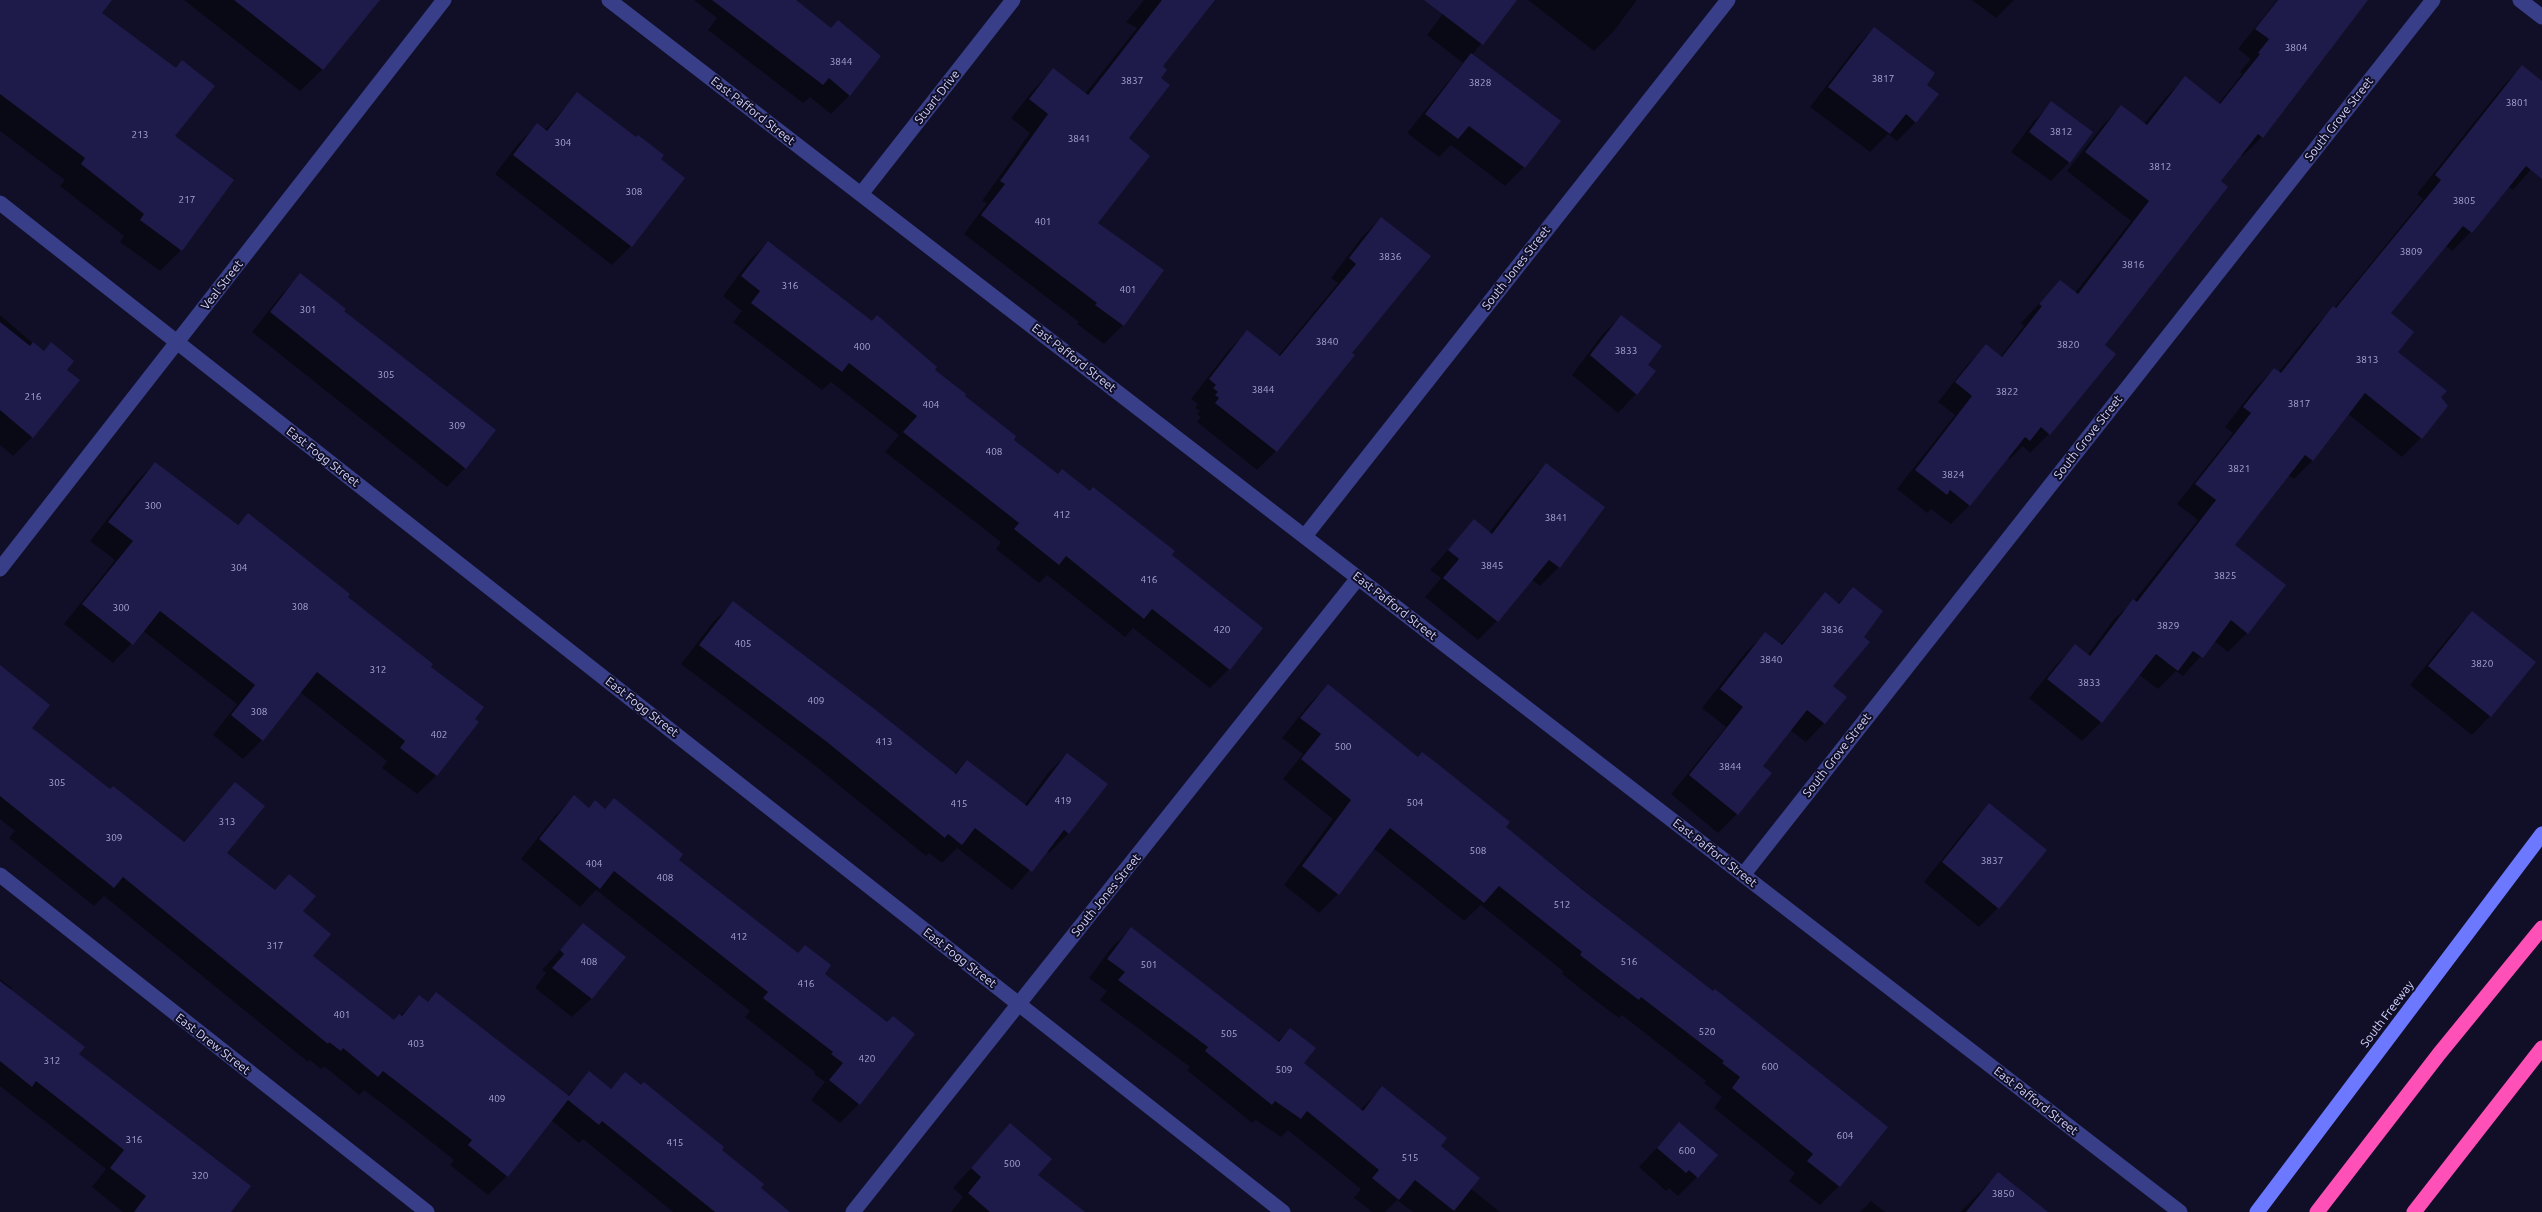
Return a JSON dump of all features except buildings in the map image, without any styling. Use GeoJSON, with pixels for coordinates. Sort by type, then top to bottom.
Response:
{"type":"FeatureCollection","features":[{"type":"Feature","properties":{"kind":"highway"},"geometry":{"type":"LineString","coordinates":[[2317,1212],[2439,1054],[2542,928]]}},
{"type":"Feature","properties":{"kind":"highway"},"geometry":{"type":"LineString","coordinates":[[2414,1212],[2542,1048]]}},
{"type":"Feature","properties":{"kind":"main road","name":"South Freeway"},"geometry":{"type":"LineString","coordinates":[[2256,1212],[2542,834]]}},
{"type":"Feature","properties":{"kind":"street","name":"Veal Street"},"geometry":{"type":"LineString","coordinates":[[0,569],[444,0]]}},
{"type":"Feature","properties":{"kind":"street","name":"East Pafford Street"},"geometry":{"type":"LineString","coordinates":[[609,0],[2180,1212]]}},
{"type":"Feature","properties":{"kind":"street","name":"Stuart Drive"},"geometry":{"type":"LineString","coordinates":[[861,194],[1013,0]]}},
{"type":"Feature","properties":{"kind":"street","name":"South Jones Street"},"geometry":{"type":"LineString","coordinates":[[1304,536],[1728,0]]}},
{"type":"Feature","properties":{"kind":"street","name":"South Grove Street"},"geometry":{"type":"LineString","coordinates":[[1743,875],[2433,0]]}},
{"type":"Feature","properties":{"kind":"street"},"geometry":{"type":"LineString","coordinates":[[2520,0],[2542,17]]}},
{"type":"Feature","properties":{"kind":"street","name":"East Fogg Street"},"geometry":{"type":"LineString","coordinates":[[0,203],[1283,1212]]}},
{"type":"Feature","properties":{"kind":"street","name":"South Jones Street"},"geometry":{"type":"LineString","coordinates":[[853,1212],[1358,578]]}},
{"type":"Feature","properties":{"kind":"street","name":"East Drew Street"},"geometry":{"type":"LineString","coordinates":[[0,875],[427,1212]]}}]}
